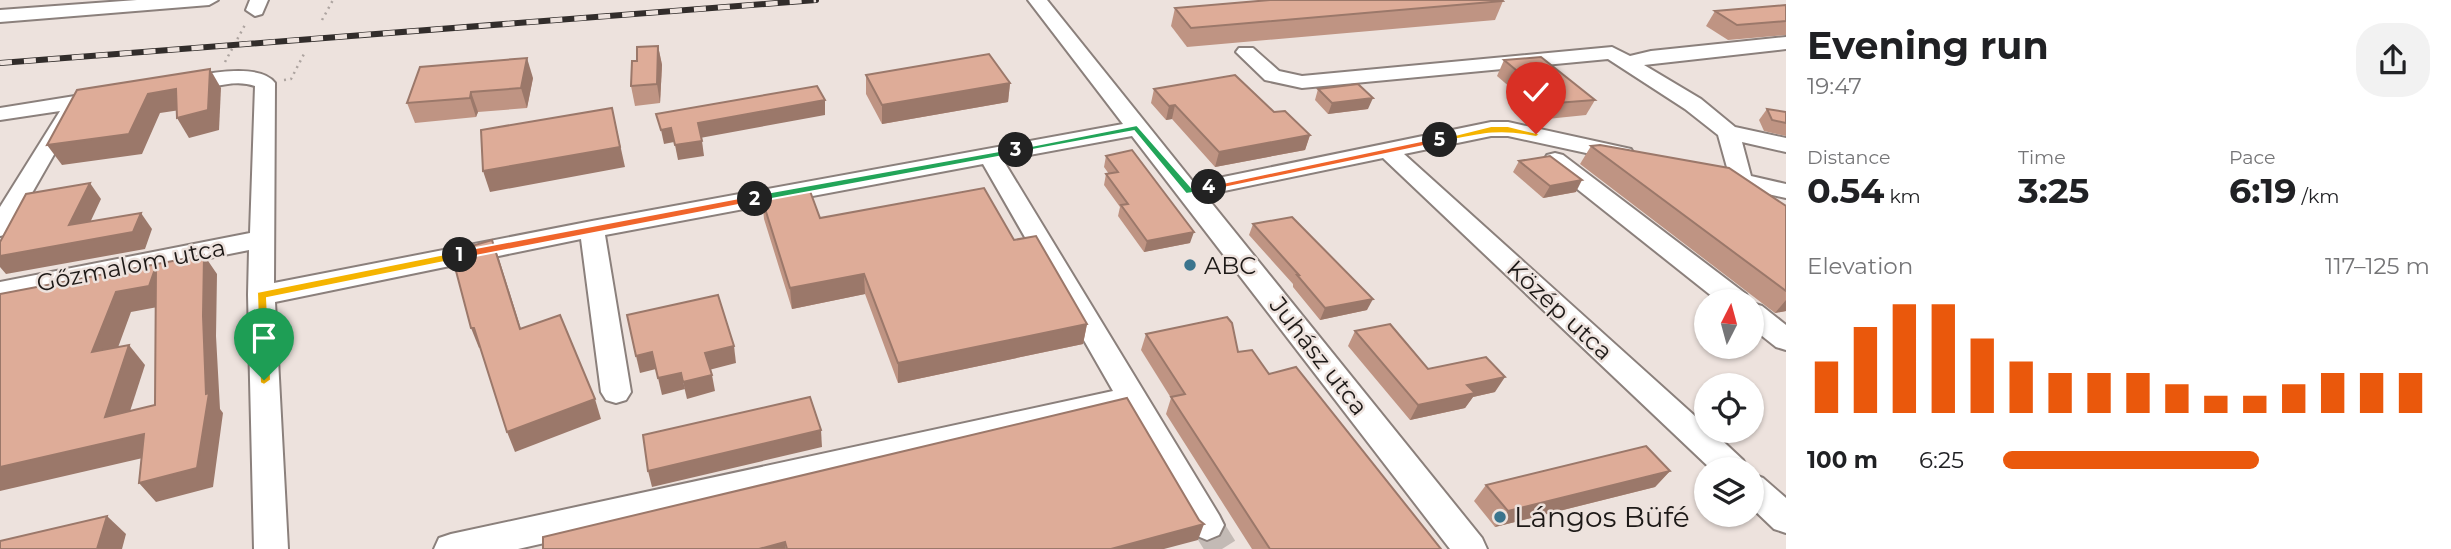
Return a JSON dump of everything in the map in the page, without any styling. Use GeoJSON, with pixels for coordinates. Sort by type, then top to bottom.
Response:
{"type":"FeatureCollection","features":[{"type":"Feature","properties":{"kind":"street"},"geometry":{"type":"LineString","coordinates":[[0,16],[209,0]]}},
{"type":"Feature","properties":{"kind":"street","name":"Juhász utca"},"geometry":{"type":"LineString","coordinates":[[1037,0],[1470,549]]}},
{"type":"Feature","properties":{"kind":"street"},"geometry":{"type":"LineString","coordinates":[[1246,52],[1272,76],[1302,82],[1612,53],[1693,104],[1728,132],[1786,145]]}},
{"type":"Feature","properties":{"kind":"street"},"geometry":{"type":"LineString","coordinates":[[155,89],[247,77],[278,81],[261,239],[271,549]]}},
{"type":"Feature","properties":{"kind":"street"},"geometry":{"type":"LineString","coordinates":[[0,114],[128,94]]}},
{"type":"Feature","properties":{"kind":"street"},"geometry":{"type":"LineString","coordinates":[[0,229],[73,103]]}},
{"type":"Feature","properties":{"kind":"street"},"geometry":{"type":"LineString","coordinates":[[261,295],[592,229],[1137,128]]}},
{"type":"Feature","properties":{"kind":"street"},"geometry":{"type":"LineString","coordinates":[[1189,191],[1491,129],[1536,134],[1645,159]]}},
{"type":"Feature","properties":{"kind":"street"},"geometry":{"type":"LineString","coordinates":[[1728,132],[1740,170],[1739,181]]}},
{"type":"Feature","properties":{"kind":"street"},"geometry":{"type":"LineString","coordinates":[[1536,134],[1544,152],[1721,289]]}},
{"type":"Feature","properties":{"kind":"street","name":"Közép utca"},"geometry":{"type":"LineString","coordinates":[[1388,151],[1719,457]]}},
{"type":"Feature","properties":{"kind":"street"},"geometry":{"type":"LineString","coordinates":[[989,156],[1208,524]]}},
{"type":"Feature","properties":{"kind":"street"},"geometry":{"type":"LineString","coordinates":[[1699,171],[1786,191]]}},
{"type":"Feature","properties":{"kind":"street"},"geometry":{"type":"LineString","coordinates":[[1739,181],[1786,212]]}},
{"type":"Feature","properties":{"kind":"street"},"geometry":{"type":"LineString","coordinates":[[592,229],[616,392]]}},
{"type":"Feature","properties":{"kind":"street","name":"Gőzmalom utca"},"geometry":{"type":"LineString","coordinates":[[0,290],[261,239]]}},
{"type":"Feature","properties":{"kind":"street"},"geometry":{"type":"LineString","coordinates":[[1764,323],[1786,340]]}},
{"type":"Feature","properties":{"kind":"street"},"geometry":{"type":"LineString","coordinates":[[451,549],[1134,398]]}},
{"type":"Feature","properties":{"kind":"street"},"geometry":{"type":"LineString","coordinates":[[1764,499],[1786,519]]}},
{"type":"Feature","properties":{"kind":"lane"},"geometry":{"type":"LineString","coordinates":[[1626,63],[1651,57],[1786,44]]}},
{"type":"Feature","properties":{"kind":"path"},"geometry":{"type":"LineString","coordinates":[[322,20],[333,0]]}},
{"type":"Feature","properties":{"kind":"path"},"geometry":{"type":"LineString","coordinates":[[223,79],[222,71],[227,57],[257,5]]}},
{"type":"Feature","properties":{"kind":"path"},"geometry":{"type":"LineString","coordinates":[[278,81],[304,54]]}},
{"type":"Feature","properties":{"kind":"building"},"geometry":{"type":"Polygon","coordinates":[[[1270,0],[1503,1],[1191,28],[1175,8],[1270,0]]]}},
{"type":"Feature","properties":{"kind":"building"},"geometry":{"type":"Polygon","coordinates":[[[1786,5],[1786,21],[1737,25],[1715,11],[1786,5]]]}},
{"type":"Feature","properties":{"kind":"building"},"geometry":{"type":"Polygon","coordinates":[[[658,46],[657,84],[631,86],[632,61],[637,61],[637,47],[658,46]]]}},
{"type":"Feature","properties":{"kind":"building"},"geometry":{"type":"Polygon","coordinates":[[[989,54],[1010,83],[882,105],[866,75],[989,54]]]}},
{"type":"Feature","properties":{"kind":"building"},"geometry":{"type":"Polygon","coordinates":[[[1541,57],[1595,100],[1556,103],[1504,60],[1541,57]]]}},
{"type":"Feature","properties":{"kind":"building"},"geometry":{"type":"Polygon","coordinates":[[[527,58],[521,88],[471,92],[470,98],[407,103],[420,67],[527,58]]]}},
{"type":"Feature","properties":{"kind":"building"},"geometry":{"type":"Polygon","coordinates":[[[210,69],[208,110],[177,118],[176,89],[148,94],[129,134],[47,145],[77,90],[210,69]]]}},
{"type":"Feature","properties":{"kind":"building"},"geometry":{"type":"Polygon","coordinates":[[[1235,75],[1274,112],[1285,111],[1310,135],[1219,152],[1175,105],[1169,106],[1154,89],[1235,75]]]}},
{"type":"Feature","properties":{"kind":"building"},"geometry":{"type":"Polygon","coordinates":[[[1358,84],[1373,98],[1332,103],[1318,89],[1358,84]]]}},
{"type":"Feature","properties":{"kind":"building"},"geometry":{"type":"Polygon","coordinates":[[[817,86],[825,100],[698,123],[702,141],[675,145],[671,128],[661,130],[656,114],[817,86]]]}},
{"type":"Feature","properties":{"kind":"building"},"geometry":{"type":"Polygon","coordinates":[[[612,108],[620,147],[483,171],[481,130],[612,108]]]}},
{"type":"Feature","properties":{"kind":"building"},"geometry":{"type":"Polygon","coordinates":[[[1767,109],[1786,112],[1786,123],[1772,120],[1767,109]]]}},
{"type":"Feature","properties":{"kind":"building"},"geometry":{"type":"Polygon","coordinates":[[[1600,145],[1729,168],[1786,206],[1786,291],[1591,146],[1600,145]]]}},
{"type":"Feature","properties":{"kind":"building"},"geometry":{"type":"Polygon","coordinates":[[[1132,150],[1194,232],[1147,241],[1121,205],[1128,204],[1106,174],[1118,172],[1106,156],[1132,150]]]}},
{"type":"Feature","properties":{"kind":"building"},"geometry":{"type":"Polygon","coordinates":[[[1550,156],[1582,180],[1550,186],[1519,161],[1550,156]]]}},
{"type":"Feature","properties":{"kind":"building"},"geometry":{"type":"Polygon","coordinates":[[[90,183],[69,225],[141,213],[133,232],[0,256],[0,242],[26,194],[90,183]]]}},
{"type":"Feature","properties":{"kind":"building"},"geometry":{"type":"Polygon","coordinates":[[[984,188],[1014,240],[1036,236],[1087,324],[898,363],[864,274],[790,288],[762,199],[810,191],[820,218],[984,188]]]}},
{"type":"Feature","properties":{"kind":"building"},"geometry":{"type":"Polygon","coordinates":[[[1292,217],[1373,299],[1325,308],[1253,224],[1292,217]]]}},
{"type":"Feature","properties":{"kind":"building"},"geometry":{"type":"Polygon","coordinates":[[[492,240],[520,329],[560,315],[595,399],[507,432],[474,328],[471,328],[451,252],[492,240]]]}},
{"type":"Feature","properties":{"kind":"building"},"geometry":{"type":"Polygon","coordinates":[[[204,255],[203,316],[206,394],[209,393],[197,468],[139,483],[144,434],[0,467],[0,294],[204,255]],[[156,266],[149,286],[116,292],[92,352],[129,345],[105,417],[155,405],[156,266]]]}},
{"type":"Feature","properties":{"kind":"building"},"geometry":{"type":"Polygon","coordinates":[[[718,295],[734,346],[705,353],[712,375],[683,382],[681,373],[658,378],[652,352],[636,356],[627,315],[718,295]]]}},
{"type":"Feature","properties":{"kind":"building"},"geometry":{"type":"Polygon","coordinates":[[[1227,317],[1232,323],[1238,352],[1252,350],[1269,374],[1296,367],[1441,549],[1270,549],[1171,397],[1185,394],[1146,334],[1227,317]]]}},
{"type":"Feature","properties":{"kind":"building"},"geometry":{"type":"Polygon","coordinates":[[[1390,324],[1428,369],[1486,357],[1505,377],[1467,385],[1475,393],[1418,405],[1355,331],[1390,324]]]}},
{"type":"Feature","properties":{"kind":"building"},"geometry":{"type":"Polygon","coordinates":[[[810,397],[821,430],[648,471],[643,435],[810,397]]]}},
{"type":"Feature","properties":{"kind":"building"},"geometry":{"type":"Polygon","coordinates":[[[1127,398],[1199,520],[1204,524],[1111,549],[787,549],[785,542],[759,549],[543,549],[543,537],[1127,398]]]}},
{"type":"Feature","properties":{"kind":"building"},"geometry":{"type":"Polygon","coordinates":[[[1646,446],[1670,471],[1508,511],[1486,485],[1646,446]]]}},
{"type":"Feature","properties":{"kind":"building"},"geometry":{"type":"Polygon","coordinates":[[[107,516],[97,549],[0,549],[0,541],[107,516]]]}},
{"type":"Feature","properties":{"kind":"tunnel"},"geometry":{"type":"LineString","coordinates":[[1207,525],[1222,549]]}},
{"type":"Feature","properties":{"kind":"railway"},"geometry":{"type":"LineString","coordinates":[[0,63],[816,0]]}},
{"type":"Feature","properties":{"kind":"place","name":"ABC"},"geometry":{"type":"Point","coordinates":[1190,265]}},
{"type":"Feature","properties":{"kind":"place","name":"Lángos Büfé"},"geometry":{"type":"Point","coordinates":[1500,517]}},
{"type":"Feature","properties":{"kind":"route"},"geometry":{"type":"LineString","coordinates":[[264,380],[261,295],[592,229],[1137,128],[1189,191],[1491,129],[1536,134]]}}]}
